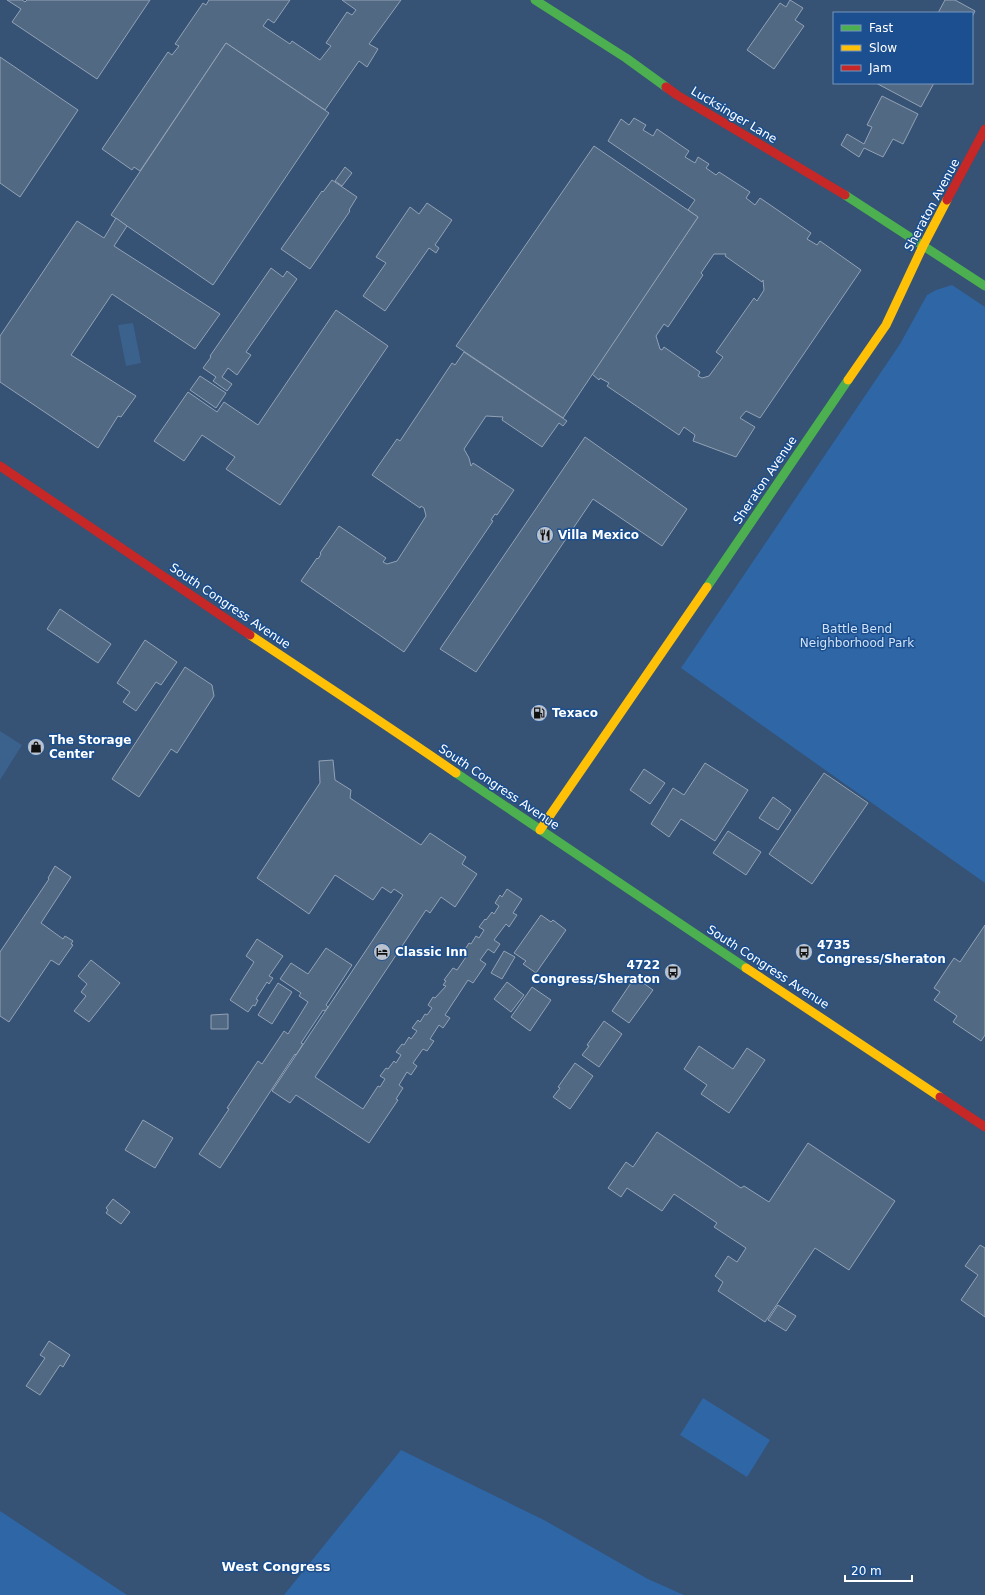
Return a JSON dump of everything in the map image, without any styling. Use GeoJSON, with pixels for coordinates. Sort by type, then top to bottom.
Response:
{"type":"FeatureCollection","features":[{"type":"Feature","properties":{"kind":"street","name":"Lucksinger Lane"},"geometry":{"type":"LineString","coordinates":[[535,0],[626,58],[677,95],[824,182],[985,286]]}},
{"type":"Feature","properties":{"kind":"street","name":"Sheraton Avenue"},"geometry":{"type":"LineString","coordinates":[[540,830],[886,325],[923,246],[985,129]]}},
{"type":"Feature","properties":{"kind":"street","name":"South Congress Avenue"},"geometry":{"type":"LineString","coordinates":[[0,466],[343,697],[377,718],[540,830],[985,1127]]}},
{"type":"Feature","properties":{"kind":"green space","name":"Battle Bend Neighborhood Park"},"geometry":{"type":"Polygon","coordinates":[[[952,285],[985,307],[985,883],[681,668],[900,344],[927,295],[936,290],[952,285]]]}},
{"type":"Feature","properties":{"kind":"green space"},"geometry":{"type":"Polygon","coordinates":[[[703,1398],[770,1440],[747,1477],[680,1435],[703,1398]]]}},
{"type":"Feature","properties":{"kind":"green space"},"geometry":{"type":"Polygon","coordinates":[[[401,1450],[544,1520],[648,1579],[684,1595],[284,1595],[401,1450]]]}},
{"type":"Feature","properties":{"kind":"green space"},"geometry":{"type":"Polygon","coordinates":[[[0,1511],[127,1595],[0,1595],[0,1511]]]}},
{"type":"Feature","properties":{"kind":"shaded area"},"geometry":{"type":"Polygon","coordinates":[[[133,323],[141,363],[126,366],[118,325],[133,323]]]}},
{"type":"Feature","properties":{"kind":"shaded area"},"geometry":{"type":"Polygon","coordinates":[[[0,731],[22,745],[0,780],[0,731]]]}},
{"type":"Feature","properties":{"kind":"building"},"geometry":{"type":"Polygon","coordinates":[[[7,0],[22,0],[25,2],[27,0],[150,0],[97,79],[12,22],[21,9],[7,0]]]}},
{"type":"Feature","properties":{"kind":"building"},"geometry":{"type":"Polygon","coordinates":[[[209,0],[290,0],[274,23],[268,19],[263,26],[290,44],[292,41],[320,60],[331,46],[326,43],[347,12],[352,15],[356,10],[342,0],[401,0],[369,44],[378,49],[367,67],[359,61],[325,110],[226,43],[140,171],[134,167],[132,170],[102,149],[168,52],[172,55],[179,46],[175,44],[203,3],[206,5],[209,0]]]}},
{"type":"Feature","properties":{"kind":"building"},"geometry":{"type":"Polygon","coordinates":[[[790,0],[803,8],[795,20],[804,26],[774,69],[747,50],[780,3],[786,7],[790,0]]]}},
{"type":"Feature","properties":{"kind":"building"},"geometry":{"type":"Polygon","coordinates":[[[945,0],[955,0],[975,11],[973,15],[973,12],[939,12],[945,0]]]}},
{"type":"Feature","properties":{"kind":"building"},"geometry":{"type":"Polygon","coordinates":[[[226,43],[329,113],[213,285],[111,215],[226,43]]]}},
{"type":"Feature","properties":{"kind":"building"},"geometry":{"type":"Polygon","coordinates":[[[0,57],[78,110],[20,197],[0,183],[0,57]]]}},
{"type":"Feature","properties":{"kind":"building"},"geometry":{"type":"Polygon","coordinates":[[[878,84],[933,84],[921,107],[878,84]]]}},
{"type":"Feature","properties":{"kind":"building"},"geometry":{"type":"Polygon","coordinates":[[[882,96],[918,114],[903,144],[893,139],[883,157],[864,148],[859,157],[841,145],[847,134],[864,144],[872,127],[867,125],[882,96]]]}},
{"type":"Feature","properties":{"kind":"building"},"geometry":{"type":"Polygon","coordinates":[[[634,118],[646,125],[643,130],[653,136],[657,129],[689,151],[685,157],[695,163],[698,157],[709,164],[706,168],[716,175],[719,172],[750,192],[746,198],[755,205],[760,198],[811,233],[807,239],[817,245],[820,241],[861,270],[760,418],[746,411],[740,418],[755,427],[736,457],[693,441],[695,435],[684,427],[679,435],[607,386],[609,383],[600,378],[599,380],[592,374],[698,217],[688,210],[695,200],[608,141],[621,119],[629,125],[634,118]],[[714,254],[701,273],[703,275],[668,327],[664,324],[656,336],[660,349],[662,350],[664,347],[700,372],[698,376],[702,378],[709,376],[723,357],[716,352],[754,298],[757,301],[764,290],[763,280],[762,282],[725,256],[726,254],[714,254]]]}},
{"type":"Feature","properties":{"kind":"building"},"geometry":{"type":"Polygon","coordinates":[[[594,146],[698,217],[563,418],[456,346],[594,146]]]}},
{"type":"Feature","properties":{"kind":"building"},"geometry":{"type":"Polygon","coordinates":[[[345,167],[352,173],[342,186],[335,181],[345,167]]]}},
{"type":"Feature","properties":{"kind":"building"},"geometry":{"type":"Polygon","coordinates":[[[332,180],[357,197],[349,210],[350,211],[310,269],[281,249],[322,191],[323,192],[332,180]]]}},
{"type":"Feature","properties":{"kind":"building"},"geometry":{"type":"Polygon","coordinates":[[[427,203],[452,220],[435,245],[439,248],[436,253],[429,248],[385,311],[363,296],[386,263],[376,257],[410,207],[419,214],[427,203]]]}},
{"type":"Feature","properties":{"kind":"building"},"geometry":{"type":"Polygon","coordinates":[[[116,218],[127,226],[114,246],[220,314],[195,349],[112,294],[71,355],[136,396],[121,417],[118,416],[98,448],[0,382],[0,336],[77,221],[104,238],[116,218]]]}},
{"type":"Feature","properties":{"kind":"building"},"geometry":{"type":"Polygon","coordinates":[[[271,268],[283,277],[287,271],[297,279],[246,352],[251,355],[237,375],[228,368],[222,377],[232,384],[227,391],[213,381],[216,377],[203,368],[271,268]]]}},
{"type":"Feature","properties":{"kind":"building"},"geometry":{"type":"Polygon","coordinates":[[[336,310],[388,346],[280,505],[226,469],[235,457],[202,435],[184,461],[154,441],[188,392],[217,412],[224,402],[258,425],[336,310]]]}},
{"type":"Feature","properties":{"kind":"building"},"geometry":{"type":"Polygon","coordinates":[[[464,352],[567,421],[563,426],[559,423],[542,447],[502,420],[503,417],[486,416],[464,449],[471,466],[473,463],[514,490],[497,515],[495,514],[491,520],[493,521],[404,652],[301,581],[317,558],[318,559],[321,554],[320,553],[339,526],[386,558],[383,562],[387,564],[397,561],[426,516],[424,508],[421,506],[420,508],[372,475],[397,439],[400,441],[452,363],[455,365],[464,352]]]}},
{"type":"Feature","properties":{"kind":"building"},"geometry":{"type":"Polygon","coordinates":[[[200,376],[226,393],[216,408],[190,390],[200,376]]]}},
{"type":"Feature","properties":{"kind":"building"},"geometry":{"type":"Polygon","coordinates":[[[585,437],[687,509],[662,546],[593,499],[476,672],[440,649],[585,437]]]}},
{"type":"Feature","properties":{"kind":"building"},"geometry":{"type":"Polygon","coordinates":[[[60,609],[111,644],[98,663],[47,629],[60,609]]]}},
{"type":"Feature","properties":{"kind":"building"},"geometry":{"type":"Polygon","coordinates":[[[145,640],[177,662],[161,685],[156,682],[136,711],[123,702],[130,692],[117,683],[145,640]]]}},
{"type":"Feature","properties":{"kind":"building"},"geometry":{"type":"Polygon","coordinates":[[[185,667],[212,685],[214,696],[177,753],[171,749],[139,797],[112,779],[185,667]]]}},
{"type":"Feature","properties":{"kind":"building","name":"Classic Inn"},"geometry":{"type":"Polygon","coordinates":[[[333,760],[335,780],[351,790],[350,798],[421,845],[430,833],[466,857],[462,864],[477,874],[455,907],[441,897],[430,913],[426,910],[315,1077],[363,1109],[378,1086],[380,1087],[385,1079],[380,1076],[394,1061],[396,1063],[401,1055],[396,1052],[402,1044],[404,1045],[409,1037],[411,1039],[417,1031],[412,1028],[418,1020],[420,1022],[425,1014],[427,1015],[432,1008],[428,1005],[433,997],[435,998],[446,986],[443,985],[446,981],[444,980],[453,968],[457,970],[468,954],[464,951],[469,943],[471,944],[476,936],[479,938],[484,930],[479,927],[492,912],[494,914],[499,906],[495,903],[500,895],[502,897],[507,889],[522,899],[513,913],[517,915],[509,927],[506,924],[494,940],[500,944],[494,953],[488,949],[480,960],[486,964],[473,983],[468,980],[445,1015],[450,1018],[443,1028],[439,1025],[430,1039],[434,1041],[427,1051],[423,1049],[413,1063],[417,1066],[411,1075],[407,1072],[399,1085],[403,1088],[396,1099],[398,1100],[369,1143],[296,1095],[290,1103],[272,1091],[403,895],[394,889],[391,893],[382,887],[373,900],[335,875],[309,914],[257,878],[320,783],[319,761],[333,760]]]}},
{"type":"Feature","properties":{"kind":"building"},"geometry":{"type":"Polygon","coordinates":[[[705,763],[748,790],[715,841],[681,819],[669,837],[651,824],[673,788],[684,795],[705,763]]]}},
{"type":"Feature","properties":{"kind":"building"},"geometry":{"type":"Polygon","coordinates":[[[644,769],[665,783],[650,804],[630,790],[644,769]]]}},
{"type":"Feature","properties":{"kind":"building"},"geometry":{"type":"Polygon","coordinates":[[[824,773],[868,803],[812,884],[769,854],[824,773]]]}},
{"type":"Feature","properties":{"kind":"building"},"geometry":{"type":"Polygon","coordinates":[[[773,797],[791,810],[778,830],[759,818],[773,797]]]}},
{"type":"Feature","properties":{"kind":"building"},"geometry":{"type":"Polygon","coordinates":[[[728,831],[761,852],[746,875],[713,853],[728,831]]]}},
{"type":"Feature","properties":{"kind":"building"},"geometry":{"type":"Polygon","coordinates":[[[55,866],[71,877],[41,923],[63,939],[65,936],[73,941],[71,944],[73,945],[59,965],[51,960],[9,1022],[0,1016],[0,952],[49,879],[48,878],[55,866]]]}},
{"type":"Feature","properties":{"kind":"building"},"geometry":{"type":"Polygon","coordinates":[[[541,915],[551,922],[553,920],[566,930],[536,973],[523,964],[526,961],[514,953],[541,915]]]}},
{"type":"Feature","properties":{"kind":"building"},"geometry":{"type":"Polygon","coordinates":[[[985,925],[985,1035],[981,1041],[953,1022],[957,1016],[934,1000],[940,992],[934,988],[954,958],[960,962],[985,925]]]}},
{"type":"Feature","properties":{"kind":"building"},"geometry":{"type":"Polygon","coordinates":[[[257,939],[283,956],[269,976],[273,978],[269,984],[267,982],[256,999],[258,1000],[255,1006],[253,1005],[248,1012],[230,1000],[254,962],[246,956],[257,939]]]}},
{"type":"Feature","properties":{"kind":"building"},"geometry":{"type":"Polygon","coordinates":[[[326,948],[352,965],[326,1005],[328,1007],[325,1011],[323,1010],[301,1043],[303,1044],[296,1055],[295,1054],[220,1168],[199,1154],[229,1109],[227,1108],[258,1061],[262,1064],[284,1031],[288,1034],[308,1002],[299,996],[301,993],[280,979],[291,963],[308,974],[326,948]]]}},
{"type":"Feature","properties":{"kind":"building"},"geometry":{"type":"Polygon","coordinates":[[[504,951],[515,957],[502,979],[491,973],[504,951]]]}},
{"type":"Feature","properties":{"kind":"building"},"geometry":{"type":"Polygon","coordinates":[[[91,960],[120,983],[89,1022],[74,1011],[86,996],[81,992],[87,984],[78,976],[91,960]]]}},
{"type":"Feature","properties":{"kind":"building"},"geometry":{"type":"Polygon","coordinates":[[[635,977],[653,990],[629,1023],[612,1011],[635,977]]]}},
{"type":"Feature","properties":{"kind":"building"},"geometry":{"type":"Polygon","coordinates":[[[507,982],[524,995],[511,1012],[494,999],[507,982]]]}},
{"type":"Feature","properties":{"kind":"building"},"geometry":{"type":"Polygon","coordinates":[[[278,983],[292,992],[272,1024],[258,1015],[278,983]]]}},
{"type":"Feature","properties":{"kind":"building"},"geometry":{"type":"Polygon","coordinates":[[[532,987],[551,1000],[530,1031],[511,1017],[532,987]]]}},
{"type":"Feature","properties":{"kind":"building"},"geometry":{"type":"Polygon","coordinates":[[[228,1014],[228,1029],[211,1029],[211,1015],[228,1014]]]}},
{"type":"Feature","properties":{"kind":"building"},"geometry":{"type":"Polygon","coordinates":[[[604,1021],[622,1034],[599,1067],[582,1055],[589,1046],[587,1045],[604,1021]]]}},
{"type":"Feature","properties":{"kind":"building"},"geometry":{"type":"Polygon","coordinates":[[[699,1046],[733,1069],[747,1048],[765,1060],[729,1113],[701,1094],[707,1085],[684,1069],[699,1046]]]}},
{"type":"Feature","properties":{"kind":"building"},"geometry":{"type":"Polygon","coordinates":[[[575,1063],[593,1076],[570,1109],[553,1097],[560,1088],[558,1087],[575,1063]]]}},
{"type":"Feature","properties":{"kind":"building"},"geometry":{"type":"Polygon","coordinates":[[[143,1120],[173,1138],[155,1168],[125,1150],[143,1120]]]}},
{"type":"Feature","properties":{"kind":"building"},"geometry":{"type":"Polygon","coordinates":[[[657,1132],[741,1188],[744,1186],[769,1202],[808,1143],[895,1201],[849,1270],[815,1248],[765,1322],[718,1291],[723,1282],[715,1276],[728,1256],[737,1262],[746,1248],[714,1227],[717,1223],[674,1194],[662,1211],[627,1188],[621,1197],[608,1188],[626,1162],[633,1167],[657,1132]]]}},
{"type":"Feature","properties":{"kind":"building"},"geometry":{"type":"Polygon","coordinates":[[[113,1199],[130,1212],[121,1224],[106,1213],[108,1210],[106,1208],[113,1199]]]}},
{"type":"Feature","properties":{"kind":"building"},"geometry":{"type":"Polygon","coordinates":[[[980,1245],[985,1248],[985,1317],[961,1300],[978,1275],[965,1266],[980,1245]]]}},
{"type":"Feature","properties":{"kind":"building"},"geometry":{"type":"Polygon","coordinates":[[[778,1305],[796,1316],[786,1331],[768,1320],[778,1305]]]}},
{"type":"Feature","properties":{"kind":"building"},"geometry":{"type":"Polygon","coordinates":[[[49,1341],[70,1355],[63,1367],[60,1365],[40,1395],[26,1386],[45,1358],[40,1355],[49,1341]]]}},
{"type":"Feature","properties":{"kind":"traffic: fast"},"geometry":{"type":"LineString","coordinates":[[535,0],[626,58],[666,87]]}},
{"type":"Feature","properties":{"kind":"traffic: fast"},"geometry":{"type":"LineString","coordinates":[[845,195],[985,286]]}},
{"type":"Feature","properties":{"kind":"traffic: fast"},"geometry":{"type":"LineString","coordinates":[[707,587],[848,380]]}},
{"type":"Feature","properties":{"kind":"traffic: fast"},"geometry":{"type":"LineString","coordinates":[[456,773],[746,968]]}},
{"type":"Feature","properties":{"kind":"traffic: slow"},"geometry":{"type":"LineString","coordinates":[[848,380],[886,325],[923,246],[947,200]]}},
{"type":"Feature","properties":{"kind":"traffic: slow"},"geometry":{"type":"LineString","coordinates":[[540,830],[707,587]]}},
{"type":"Feature","properties":{"kind":"traffic: slow"},"geometry":{"type":"LineString","coordinates":[[250,635],[456,773]]}},
{"type":"Feature","properties":{"kind":"traffic: slow"},"geometry":{"type":"LineString","coordinates":[[746,968],[940,1097]]}},
{"type":"Feature","properties":{"kind":"traffic: jam"},"geometry":{"type":"LineString","coordinates":[[666,87],[845,195]]}},
{"type":"Feature","properties":{"kind":"traffic: jam"},"geometry":{"type":"LineString","coordinates":[[947,200],[985,129]]}},
{"type":"Feature","properties":{"kind":"traffic: jam"},"geometry":{"type":"LineString","coordinates":[[0,466],[250,635]]}},
{"type":"Feature","properties":{"kind":"traffic: jam"},"geometry":{"type":"LineString","coordinates":[[940,1097],[985,1127]]}},
{"type":"Feature","properties":{"kind":"place","name":"Villa Mexico"},"geometry":{"type":"Point","coordinates":[545,535]}},
{"type":"Feature","properties":{"kind":"place","name":"Texaco"},"geometry":{"type":"Point","coordinates":[539,713]}},
{"type":"Feature","properties":{"kind":"place","name":"The Storage Center"},"geometry":{"type":"Point","coordinates":[36,747]}},
{"type":"Feature","properties":{"kind":"place","name":"Classic Inn"},"geometry":{"type":"Point","coordinates":[382,952]}},
{"type":"Feature","properties":{"kind":"place","name":"4735 Congress/Sheraton"},"geometry":{"type":"Point","coordinates":[804,952]}},
{"type":"Feature","properties":{"kind":"place","name":"4722 Congress/Sheraton"},"geometry":{"type":"Point","coordinates":[673,972]}},
{"type":"Feature","properties":{"kind":"district","name":"West Congress"},"geometry":{"type":"Point","coordinates":[276,1566]}}]}
